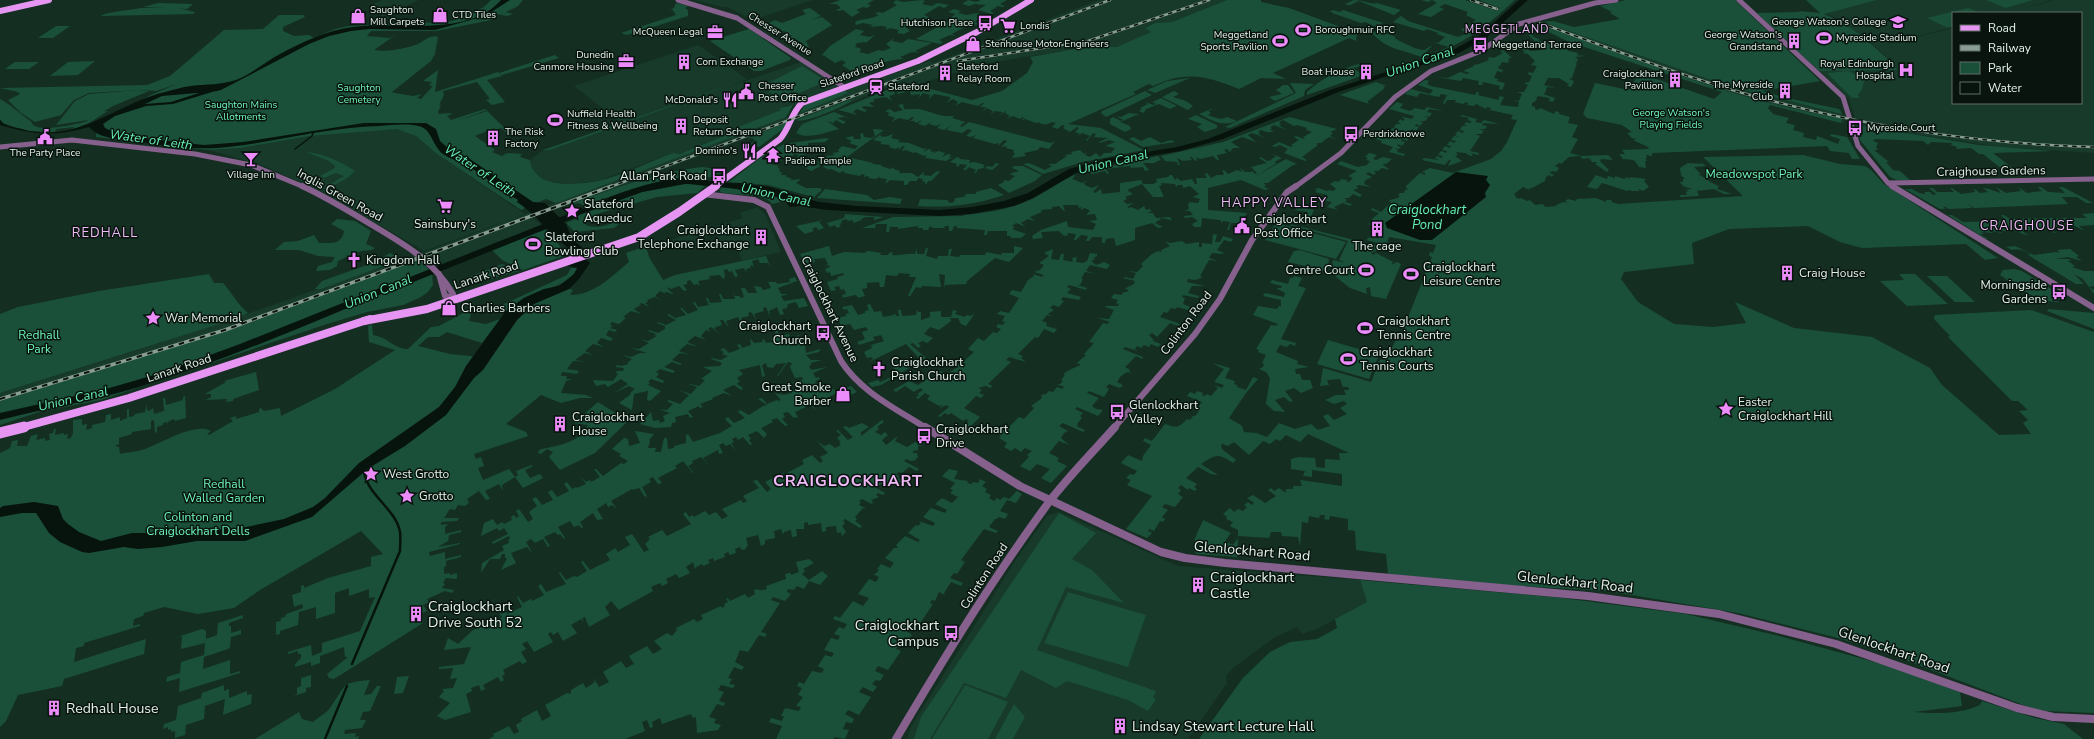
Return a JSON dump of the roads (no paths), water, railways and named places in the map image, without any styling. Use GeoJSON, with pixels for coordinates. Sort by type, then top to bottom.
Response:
{"type":"FeatureCollection","features":[{"type":"Feature","properties":{"kind":"main road"},"geometry":{"type":"LineString","coordinates":[[0,9],[36,0]]}},
{"type":"Feature","properties":{"kind":"main road"},"geometry":{"type":"LineString","coordinates":[[0,9],[49,0]]}},
{"type":"Feature","properties":{"kind":"main road","name":"Slateford Road"},"geometry":{"type":"LineString","coordinates":[[703,194],[785,134],[791,126],[795,112],[800,104],[910,64],[937,52],[993,24],[1031,0]]}},
{"type":"Feature","properties":{"kind":"main road","name":"Lanark Road"},"geometry":{"type":"LineString","coordinates":[[0,433],[129,398],[314,336],[364,321],[419,312],[451,298],[628,242],[658,226],[703,194]]}},
{"type":"Feature","properties":{"kind":"street","name":"Chesser Avenue"},"geometry":{"type":"LineString","coordinates":[[678,0],[706,7],[739,20],[844,87]]}},
{"type":"Feature","properties":{"kind":"street","name":"Colinton Road"},"geometry":{"type":"LineString","coordinates":[[896,739],[946,655],[1009,559],[1050,501],[1203,324],[1220,299],[1252,240],[1286,192],[1341,153],[1372,119],[1395,97],[1431,71],[1480,51],[1520,23],[1590,6],[1593,1],[1616,0]]}},
{"type":"Feature","properties":{"kind":"street"},"geometry":{"type":"LineString","coordinates":[[1739,0],[1843,98],[1854,137],[1861,150],[1888,183],[2094,308]]}},
{"type":"Feature","properties":{"kind":"street","name":"Inglis Green Road"},"geometry":{"type":"LineString","coordinates":[[0,147],[76,140],[219,156],[286,177],[412,248],[439,274],[451,298]]}},
{"type":"Feature","properties":{"kind":"street","name":"Craighouse Gardens"},"geometry":{"type":"LineString","coordinates":[[1888,183],[2094,180]]}},
{"type":"Feature","properties":{"kind":"street","name":"Craiglockhart Avenue"},"geometry":{"type":"LineString","coordinates":[[703,194],[754,200],[768,207],[798,267],[841,361],[860,385],[872,395],[964,452],[1020,486],[1050,501]]}},
{"type":"Feature","properties":{"kind":"street","name":"Glenlockhart Road"},"geometry":{"type":"LineString","coordinates":[[1050,501],[1160,552],[1177,557],[1588,596],[1719,614],[1836,644],[2017,708],[2053,717],[2094,719]]}},
{"type":"Feature","properties":{"kind":"water","name":"Water of Leith"},"geometry":{"type":"Polygon","coordinates":[[[501,0],[510,0],[485,16],[435,30],[369,29],[329,36],[309,44],[221,90],[173,104],[146,106],[115,116],[103,124],[105,128],[114,132],[142,138],[204,145],[243,142],[364,123],[426,123],[436,129],[440,141],[449,149],[467,157],[533,202],[545,203],[566,224],[572,239],[584,249],[586,259],[590,263],[579,279],[569,289],[534,304],[517,320],[483,370],[474,378],[446,415],[405,446],[369,468],[312,517],[245,541],[197,541],[162,547],[138,549],[124,547],[89,553],[82,552],[60,542],[49,533],[36,513],[22,513],[0,517],[0,508],[3,506],[34,502],[58,506],[63,519],[68,524],[79,532],[101,541],[132,533],[184,533],[246,527],[284,519],[313,507],[325,498],[359,463],[439,407],[455,387],[466,366],[506,311],[524,298],[544,289],[559,286],[574,274],[577,268],[568,266],[575,252],[559,241],[532,214],[517,202],[518,200],[470,167],[439,151],[423,127],[404,124],[361,127],[325,131],[236,146],[198,148],[172,147],[110,138],[98,134],[89,127],[65,132],[44,134],[0,125],[0,120],[4,124],[16,128],[42,132],[61,132],[95,121],[129,105],[165,92],[188,86],[219,84],[236,80],[248,75],[274,57],[306,41],[334,31],[353,27],[431,26],[451,24],[470,19],[487,12],[501,0]],[[199,93],[162,96],[145,104],[171,102],[199,93]]]}},
{"type":"Feature","properties":{"kind":"water"},"geometry":{"type":"Polygon","coordinates":[[[1519,0],[1528,0],[1486,38],[1459,53],[1341,91],[1223,139],[1180,151],[1119,161],[1076,173],[1033,198],[1014,206],[971,214],[939,216],[827,210],[800,206],[790,207],[783,199],[772,195],[737,189],[743,184],[770,187],[819,202],[857,206],[940,210],[972,207],[1004,201],[1028,193],[1069,169],[1104,159],[1177,147],[1208,139],[1330,90],[1451,51],[1480,35],[1519,0]]]}},
{"type":"Feature","properties":{"kind":"water","name":"Craiglockhart Pond"},"geometry":{"type":"Polygon","coordinates":[[[1456,172],[1488,176],[1486,180],[1490,185],[1485,193],[1486,197],[1432,240],[1420,240],[1387,228],[1385,223],[1456,172]]]}},
{"type":"Feature","properties":{"kind":"water"},"geometry":{"type":"Polygon","coordinates":[[[693,178],[690,183],[642,192],[576,216],[569,217],[575,212],[632,189],[662,181],[693,178]]]}},
{"type":"Feature","properties":{"kind":"water"},"geometry":{"type":"Polygon","coordinates":[[[422,275],[416,280],[174,376],[104,396],[0,420],[0,413],[106,389],[161,373],[240,344],[400,280],[422,275]]]}},
{"type":"Feature","properties":{"kind":"waterway"},"geometry":{"type":"LineString","coordinates":[[295,149],[312,136],[313,133]]}},
{"type":"Feature","properties":{"kind":"waterway","name":"Union Canal"},"geometry":{"type":"LineString","coordinates":[[683,181],[745,187]]}},
{"type":"Feature","properties":{"kind":"waterway","name":"Union Canal"},"geometry":{"type":"LineString","coordinates":[[737,186],[749,187]]}},
{"type":"Feature","properties":{"kind":"waterway","name":"Union Canal"},"geometry":{"type":"LineString","coordinates":[[413,279],[576,214]]}},
{"type":"Feature","properties":{"kind":"waterway"},"geometry":{"type":"LineString","coordinates":[[352,664],[400,551],[400,532],[397,524],[388,509],[371,488],[364,472]]}},
{"type":"Feature","properties":{"kind":"waterway"},"geometry":{"type":"LineString","coordinates":[[325,739],[347,686]]}},
{"type":"Feature","properties":{"kind":"railway"},"geometry":{"type":"LineString","coordinates":[[610,187],[1110,0]]}},
{"type":"Feature","properties":{"kind":"railway"},"geometry":{"type":"LineString","coordinates":[[958,61],[1088,41],[1209,0]]}},
{"type":"Feature","properties":{"kind":"railway"},"geometry":{"type":"LineString","coordinates":[[1471,0],[1497,9]]}},
{"type":"Feature","properties":{"kind":"railway"},"geometry":{"type":"LineString","coordinates":[[1540,23],[1702,81],[1799,108],[1882,125],[1967,138],[2094,147]]}},
{"type":"Feature","properties":{"kind":"railway"},"geometry":{"type":"LineString","coordinates":[[0,399],[225,330],[612,186]]}},
{"type":"Feature","properties":{"kind":"place","name":"CTD Tiles"},"geometry":{"type":"Point","coordinates":[440,15]}},
{"type":"Feature","properties":{"kind":"place","name":"Saughton Mill Carpets"},"geometry":{"type":"Point","coordinates":[358,16]}},
{"type":"Feature","properties":{"kind":"place","name":"George Watson's College"},"geometry":{"type":"Point","coordinates":[1898,22]}},
{"type":"Feature","properties":{"kind":"place","name":"Hutchison Place"},"geometry":{"type":"Point","coordinates":[985,23]}},
{"type":"Feature","properties":{"kind":"place","name":"Londis"},"geometry":{"type":"Point","coordinates":[1008,26]}},
{"type":"Feature","properties":{"kind":"place","name":"Boroughmuir RFC"},"geometry":{"type":"Point","coordinates":[1303,30]}},
{"type":"Feature","properties":{"kind":"place","name":"McQueen Legal"},"geometry":{"type":"Point","coordinates":[715,32]}},
{"type":"Feature","properties":{"kind":"place","name":"Myreside Stadium"},"geometry":{"type":"Point","coordinates":[1824,38]}},
{"type":"Feature","properties":{"kind":"place","name":"Meggetland Sports Pavilion"},"geometry":{"type":"Point","coordinates":[1280,41]}},
{"type":"Feature","properties":{"kind":"place","name":"George Watson's Grandstand"},"geometry":{"type":"Point","coordinates":[1794,41]}},
{"type":"Feature","properties":{"kind":"place","name":"Stenhouse Motor Engineers"},"geometry":{"type":"Point","coordinates":[973,44]}},
{"type":"Feature","properties":{"kind":"place","name":"Meggetland Terrace"},"geometry":{"type":"Point","coordinates":[1480,45]}},
{"type":"Feature","properties":{"kind":"place","name":"Dunedin Canmore Housing"},"geometry":{"type":"Point","coordinates":[626,61]}},
{"type":"Feature","properties":{"kind":"place","name":"Corn Exchange"},"geometry":{"type":"Point","coordinates":[684,62]}},
{"type":"Feature","properties":{"kind":"place","name":"Royal Edinburgh Hospital"},"geometry":{"type":"Point","coordinates":[1906,70]}},
{"type":"Feature","properties":{"kind":"place","name":"Boat House"},"geometry":{"type":"Point","coordinates":[1366,72]}},
{"type":"Feature","properties":{"kind":"place","name":"Slateford Relay Room"},"geometry":{"type":"Point","coordinates":[945,73]}},
{"type":"Feature","properties":{"kind":"place","name":"Craiglockhart Pavillion"},"geometry":{"type":"Point","coordinates":[1675,80]}},
{"type":"Feature","properties":{"kind":"place","name":"Slateford"},"geometry":{"type":"Point","coordinates":[876,87]}},
{"type":"Feature","properties":{"kind":"place","name":"The Myreside Club"},"geometry":{"type":"Point","coordinates":[1785,91]}},
{"type":"Feature","properties":{"kind":"place","name":"Chesser Post Office"},"geometry":{"type":"Point","coordinates":[746,92]}},
{"type":"Feature","properties":{"kind":"place","name":"McDonald's"},"geometry":{"type":"Point","coordinates":[730,100]}},
{"type":"Feature","properties":{"kind":"place","name":"Nuffield Health Fitness & Wellbeing"},"geometry":{"type":"Point","coordinates":[555,120]}},
{"type":"Feature","properties":{"kind":"place","name":"Deposit Return Scheme"},"geometry":{"type":"Point","coordinates":[681,126]}},
{"type":"Feature","properties":{"kind":"place","name":"Myreside Court"},"geometry":{"type":"Point","coordinates":[1855,128]}},
{"type":"Feature","properties":{"kind":"place","name":"Perdrixknowe"},"geometry":{"type":"Point","coordinates":[1351,134]}},
{"type":"Feature","properties":{"kind":"place","name":"The Party Place"},"geometry":{"type":"Point","coordinates":[45,137]}},
{"type":"Feature","properties":{"kind":"place","name":"The Risk Factory"},"geometry":{"type":"Point","coordinates":[493,138]}},
{"type":"Feature","properties":{"kind":"place","name":"Domino's"},"geometry":{"type":"Point","coordinates":[749,151]}},
{"type":"Feature","properties":{"kind":"place","name":"Dhamma Padipa Temple"},"geometry":{"type":"Point","coordinates":[773,155]}},
{"type":"Feature","properties":{"kind":"place","name":"Village Inn"},"geometry":{"type":"Point","coordinates":[251,159]}},
{"type":"Feature","properties":{"kind":"place","name":"Allan Park Road"},"geometry":{"type":"Point","coordinates":[719,176]}},
{"type":"Feature","properties":{"kind":"place","name":"Sainsbury's"},"geometry":{"type":"Point","coordinates":[445,206]}},
{"type":"Feature","properties":{"kind":"place","name":"Slateford Aqueduc"},"geometry":{"type":"Point","coordinates":[572,211]}},
{"type":"Feature","properties":{"kind":"place","name":"Craiglockhart Post Office"},"geometry":{"type":"Point","coordinates":[1242,226]}},
{"type":"Feature","properties":{"kind":"place","name":"The cage"},"geometry":{"type":"Point","coordinates":[1377,229]}},
{"type":"Feature","properties":{"kind":"place","name":"Craiglockhart Telephone Exchange"},"geometry":{"type":"Point","coordinates":[761,237]}},
{"type":"Feature","properties":{"kind":"place","name":"Slateford Bowling Club"},"geometry":{"type":"Point","coordinates":[533,244]}},
{"type":"Feature","properties":{"kind":"place","name":"Kingdom Hall"},"geometry":{"type":"Point","coordinates":[354,260]}},
{"type":"Feature","properties":{"kind":"place","name":"Centre Court"},"geometry":{"type":"Point","coordinates":[1366,270]}},
{"type":"Feature","properties":{"kind":"place","name":"Craig House"},"geometry":{"type":"Point","coordinates":[1787,273]}},
{"type":"Feature","properties":{"kind":"place","name":"Craiglockhart Leisure Centre"},"geometry":{"type":"Point","coordinates":[1411,274]}},
{"type":"Feature","properties":{"kind":"place","name":"Morningside Gardens"},"geometry":{"type":"Point","coordinates":[2059,292]}},
{"type":"Feature","properties":{"kind":"place","name":"Charlies Barbers"},"geometry":{"type":"Point","coordinates":[449,308]}},
{"type":"Feature","properties":{"kind":"place","name":"War Memorial"},"geometry":{"type":"Point","coordinates":[153,318]}},
{"type":"Feature","properties":{"kind":"place","name":"Craiglockhart Tennis Centre"},"geometry":{"type":"Point","coordinates":[1365,328]}},
{"type":"Feature","properties":{"kind":"place","name":"Craiglockhart Church"},"geometry":{"type":"Point","coordinates":[823,333]}},
{"type":"Feature","properties":{"kind":"place","name":"Craiglockhart Tennis Courts"},"geometry":{"type":"Point","coordinates":[1348,359]}},
{"type":"Feature","properties":{"kind":"place","name":"Craiglockhart Parish Church"},"geometry":{"type":"Point","coordinates":[879,369]}},
{"type":"Feature","properties":{"kind":"place","name":"Great Smoke Barber"},"geometry":{"type":"Point","coordinates":[843,394]}},
{"type":"Feature","properties":{"kind":"place","name":"Easter Craiglockhart Hill"},"geometry":{"type":"Point","coordinates":[1726,409]}},
{"type":"Feature","properties":{"kind":"place","name":"Glenlockhart Valley"},"geometry":{"type":"Point","coordinates":[1117,412]}},
{"type":"Feature","properties":{"kind":"place","name":"Craiglockhart House"},"geometry":{"type":"Point","coordinates":[560,424]}},
{"type":"Feature","properties":{"kind":"place","name":"Craiglockhart Drive"},"geometry":{"type":"Point","coordinates":[924,436]}},
{"type":"Feature","properties":{"kind":"place","name":"West Grotto"},"geometry":{"type":"Point","coordinates":[371,474]}},
{"type":"Feature","properties":{"kind":"place","name":"Grotto"},"geometry":{"type":"Point","coordinates":[407,496]}},
{"type":"Feature","properties":{"kind":"place","name":"Craiglockhart Castle"},"geometry":{"type":"Point","coordinates":[1198,585]}},
{"type":"Feature","properties":{"kind":"place","name":"Craiglockhart Drive South 52"},"geometry":{"type":"Point","coordinates":[416,614]}},
{"type":"Feature","properties":{"kind":"place","name":"Craiglockhart Campus"},"geometry":{"type":"Point","coordinates":[951,633]}},
{"type":"Feature","properties":{"kind":"place","name":"Redhall House"},"geometry":{"type":"Point","coordinates":[54,708]}},
{"type":"Feature","properties":{"kind":"place","name":"Lindsay Stewart Lecture Hall"},"geometry":{"type":"Point","coordinates":[1120,726]}},
{"type":"Feature","properties":{"kind":"district","name":"MEGGETLAND"},"geometry":{"type":"Point","coordinates":[1507,29]}},
{"type":"Feature","properties":{"kind":"district","name":"HAPPY VALLEY"},"geometry":{"type":"Point","coordinates":[1274,203]}},
{"type":"Feature","properties":{"kind":"district","name":"CRAIGHOUSE"},"geometry":{"type":"Point","coordinates":[2027,226]}},
{"type":"Feature","properties":{"kind":"district","name":"REDHALL"},"geometry":{"type":"Point","coordinates":[105,233]}},
{"type":"Feature","properties":{"kind":"district","name":"CRAIGLOCKHART"},"geometry":{"type":"Point","coordinates":[848,481]}},
{"type":"Feature","properties":{"kind":"park label","name":"Saughton Cemetery"},"geometry":{"type":"Point","coordinates":[359,94]}},
{"type":"Feature","properties":{"kind":"park label","name":"Saughton Mains Allotments"},"geometry":{"type":"Point","coordinates":[241,110]}},
{"type":"Feature","properties":{"kind":"park label","name":"George Watson's Playing Fields"},"geometry":{"type":"Point","coordinates":[1671,118]}},
{"type":"Feature","properties":{"kind":"park label","name":"Meadowspot Park"},"geometry":{"type":"Point","coordinates":[1754,174]}},
{"type":"Feature","properties":{"kind":"park label","name":"Redhall Park"},"geometry":{"type":"Point","coordinates":[39,342]}},
{"type":"Feature","properties":{"kind":"park label","name":"Redhall Walled Garden"},"geometry":{"type":"Point","coordinates":[224,491]}},
{"type":"Feature","properties":{"kind":"park label","name":"Colinton and Craiglockhart Dells"},"geometry":{"type":"Point","coordinates":[198,524]}}]}
